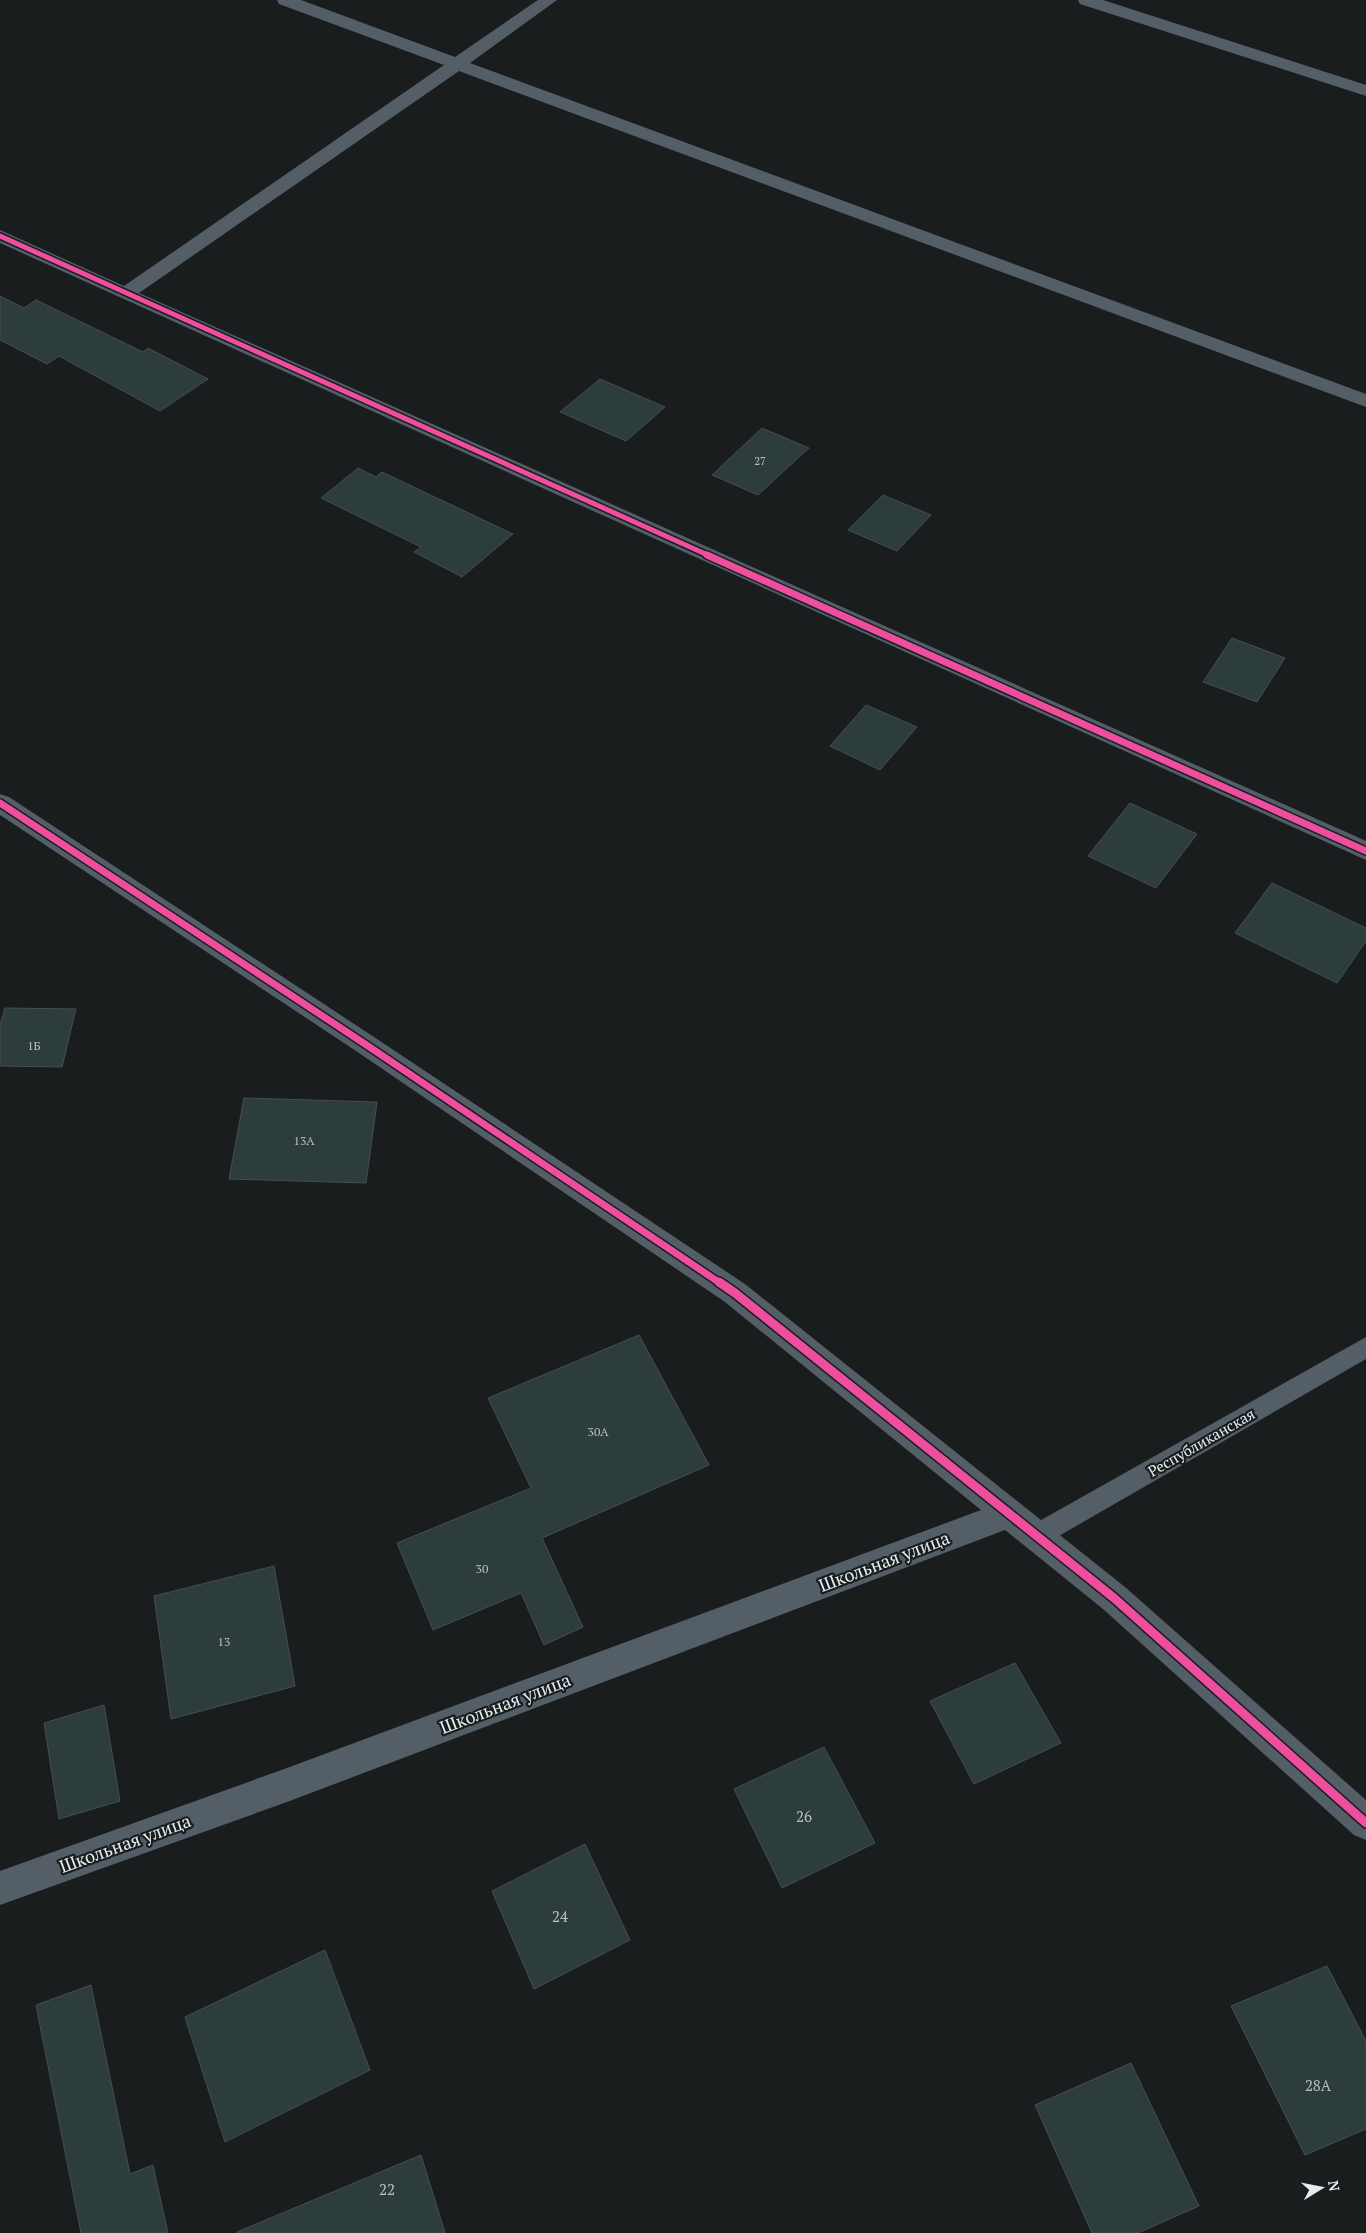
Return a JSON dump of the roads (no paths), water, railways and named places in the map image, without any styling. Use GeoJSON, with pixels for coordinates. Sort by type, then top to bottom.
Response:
{"type":"FeatureCollection","features":[{"type":"Feature","properties":{"kind":"street"},"geometry":{"type":"LineString","coordinates":[[285,0],[1366,401]]}},
{"type":"Feature","properties":{"kind":"street"},"geometry":{"type":"LineString","coordinates":[[125,294],[549,0]]}},
{"type":"Feature","properties":{"kind":"street"},"geometry":{"type":"LineString","coordinates":[[1086,0],[1366,91]]}},
{"type":"Feature","properties":{"kind":"street"},"geometry":{"type":"LineString","coordinates":[[0,236],[125,294],[1366,851]]}},
{"type":"Feature","properties":{"kind":"street"},"geometry":{"type":"LineString","coordinates":[[0,803],[365,1044],[735,1293],[1114,1598],[1366,1823]]}},
{"type":"Feature","properties":{"kind":"street","name":"Школьная улица"},"geometry":{"type":"LineString","coordinates":[[0,1888],[286,1785],[1009,1514]]}},
{"type":"Feature","properties":{"kind":"lane","name":"Республиканская"},"geometry":{"type":"LineString","coordinates":[[1036,1536],[1366,1348]]}}]}
